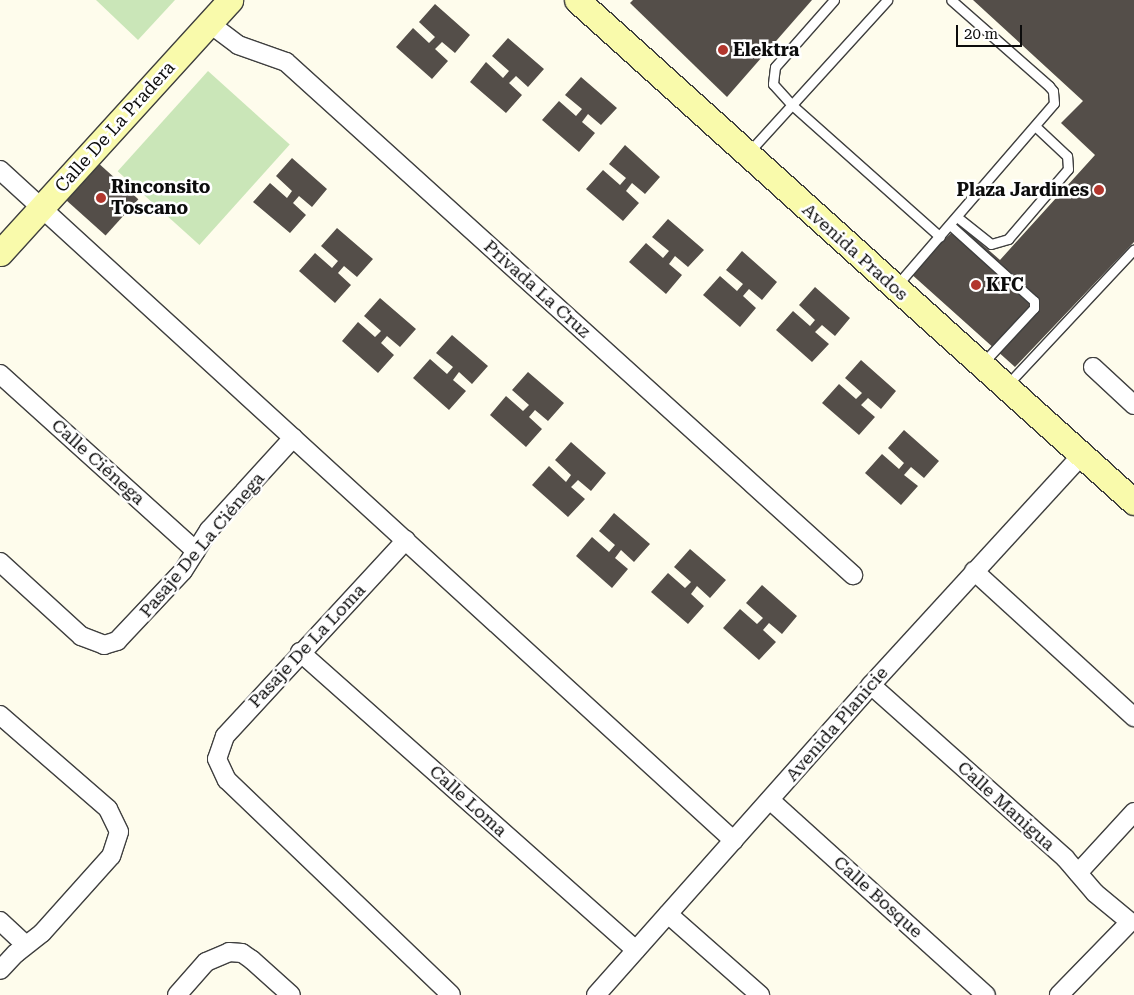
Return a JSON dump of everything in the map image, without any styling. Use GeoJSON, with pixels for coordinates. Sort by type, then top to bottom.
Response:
{"type":"FeatureCollection","features":[{"type":"Feature","properties":{"kind":"main road","name":"Calle De La Pradera"},"geometry":{"type":"LineString","coordinates":[[0,253],[230,0]]}},
{"type":"Feature","properties":{"kind":"main road","name":"Avenida Prados"},"geometry":{"type":"LineString","coordinates":[[578,0],[746,155],[982,364],[1081,456],[1134,502]]}},
{"type":"Feature","properties":{"kind":"street","name":"Privada La Cruz"},"geometry":{"type":"LineString","coordinates":[[209,23],[238,45],[286,62],[854,575]]}},
{"type":"Feature","properties":{"kind":"street"},"geometry":{"type":"LineString","coordinates":[[0,170],[734,841]]}},
{"type":"Feature","properties":{"kind":"street"},"geometry":{"type":"LineString","coordinates":[[1093,367],[1134,405]]}},
{"type":"Feature","properties":{"kind":"street","name":"Calle Ciénega"},"geometry":{"type":"LineString","coordinates":[[0,374],[196,550]]}},
{"type":"Feature","properties":{"kind":"street","name":"Pasaje De La Ciénega"},"geometry":{"type":"LineString","coordinates":[[0,562],[81,636],[104,644],[127,633],[183,571],[209,530],[294,438]]}},
{"type":"Feature","properties":{"kind":"street","name":"Avenida Planicie"},"geometry":{"type":"LineString","coordinates":[[596,995],[871,685],[1081,456]]}},
{"type":"Feature","properties":{"kind":"street","name":"Pasaje De La Loma"},"geometry":{"type":"LineString","coordinates":[[406,540],[300,652],[225,736],[217,759],[227,780],[451,995]]}},
{"type":"Feature","properties":{"kind":"street"},"geometry":{"type":"LineString","coordinates":[[974,571],[1134,717]]}},
{"type":"Feature","properties":{"kind":"street","name":"Calle Loma"},"geometry":{"type":"LineString","coordinates":[[300,652],[636,950]]}},
{"type":"Feature","properties":{"kind":"street","name":"Calle Manigua"},"geometry":{"type":"LineString","coordinates":[[871,685],[1078,873],[1095,893],[1132,923]]}},
{"type":"Feature","properties":{"kind":"street"},"geometry":{"type":"LineString","coordinates":[[0,715],[108,809],[119,832],[111,856],[42,933],[26,945],[0,970]]}},
{"type":"Feature","properties":{"kind":"street","name":"Calle Bosque"},"geometry":{"type":"LineString","coordinates":[[770,800],[986,995]]}},
{"type":"Feature","properties":{"kind":"street"},"geometry":{"type":"LineString","coordinates":[[1078,873],[1134,812]]}},
{"type":"Feature","properties":{"kind":"street"},"geometry":{"type":"LineString","coordinates":[[668,914],[760,995]]}},
{"type":"Feature","properties":{"kind":"street"},"geometry":{"type":"LineString","coordinates":[[0,921],[26,945]]}},
{"type":"Feature","properties":{"kind":"street"},"geometry":{"type":"LineString","coordinates":[[1059,995],[1132,923]]}},
{"type":"Feature","properties":{"kind":"street"},"geometry":{"type":"LineString","coordinates":[[176,995],[206,962],[229,952],[242,953],[291,995]]}},
{"type":"Feature","properties":{"kind":"lane"},"geometry":{"type":"LineString","coordinates":[[834,0],[772,73],[773,84],[792,105],[940,237]]}},
{"type":"Feature","properties":{"kind":"lane"},"geometry":{"type":"LineString","coordinates":[[746,155],[887,0]]}},
{"type":"Feature","properties":{"kind":"lane"},"geometry":{"type":"LineString","coordinates":[[895,288],[1054,103],[1053,91],[951,0]]}},
{"type":"Feature","properties":{"kind":"lane"},"geometry":{"type":"LineString","coordinates":[[957,217],[991,244],[1008,239],[1068,169],[1067,156],[1036,126]]}},
{"type":"Feature","properties":{"kind":"lane"},"geometry":{"type":"LineString","coordinates":[[950,226],[1034,301],[1034,308],[982,364]]}},
{"type":"Feature","properties":{"kind":"lane"},"geometry":{"type":"LineString","coordinates":[[1006,386],[1134,249]]}},
{"type":"Feature","properties":{"kind":"green space"},"geometry":{"type":"Polygon","coordinates":[[[96,0],[175,0],[138,40],[96,0]]]}},
{"type":"Feature","properties":{"kind":"green space"},"geometry":{"type":"Polygon","coordinates":[[[208,71],[290,145],[199,245],[118,171],[208,71]]]}},
{"type":"Feature","properties":{"kind":"building","name":"Elektra"},"geometry":{"type":"Polygon","coordinates":[[[633,0],[812,0],[727,97],[630,3],[633,0]]]}},
{"type":"Feature","properties":{"kind":"building","name":"Plaza Jardines"},"geometry":{"type":"Polygon","coordinates":[[[973,0],[1134,0],[1134,242],[1015,367],[909,272],[960,225],[1000,260],[1095,155],[1061,123],[1083,101],[973,0]]]}},
{"type":"Feature","properties":{"kind":"building"},"geometry":{"type":"Polygon","coordinates":[[[435,4],[470,35],[455,53],[442,42],[435,49],[448,61],[432,79],[396,47],[413,28],[429,43],[435,37],[419,22],[435,4]]]}},
{"type":"Feature","properties":{"kind":"building"},"geometry":{"type":"Polygon","coordinates":[[[508,38],[544,69],[528,87],[516,76],[509,83],[522,95],[506,113],[470,82],[486,62],[503,78],[509,71],[492,56],[508,38]]]}},
{"type":"Feature","properties":{"kind":"building"},"geometry":{"type":"Polygon","coordinates":[[[581,77],[617,108],[601,125],[588,114],[582,122],[595,133],[579,152],[542,120],[559,101],[576,116],[582,109],[565,95],[581,77]]]}},
{"type":"Feature","properties":{"kind":"building"},"geometry":{"type":"Polygon","coordinates":[[[625,145],[660,177],[645,194],[632,183],[626,191],[639,203],[623,221],[586,189],[603,170],[620,185],[626,178],[609,164],[625,145]]]}},
{"type":"Feature","properties":{"kind":"building"},"geometry":{"type":"Polygon","coordinates":[[[292,158],[327,189],[312,207],[299,196],[293,203],[306,215],[290,233],[253,202],[270,183],[287,198],[292,191],[276,176],[292,158]]]}},
{"type":"Feature","properties":{"kind":"building","name":"Rinconsito Toscano"},"geometry":{"type":"Polygon","coordinates":[[[96,161],[138,199],[106,236],[63,197],[96,161]]]}},
{"type":"Feature","properties":{"kind":"building"},"geometry":{"type":"Polygon","coordinates":[[[668,219],[704,250],[688,267],[675,256],[669,264],[682,275],[666,294],[629,262],[646,243],[663,258],[669,251],[652,237],[668,219]]]}},
{"type":"Feature","properties":{"kind":"building"},"geometry":{"type":"Polygon","coordinates":[[[337,228],[373,259],[357,277],[344,266],[338,273],[351,285],[335,303],[299,271],[315,253],[332,268],[338,261],[321,246],[337,228]]]}},
{"type":"Feature","properties":{"kind":"building"},"geometry":{"type":"Polygon","coordinates":[[[742,251],[777,282],[762,300],[749,289],[743,296],[756,308],[740,327],[703,295],[720,276],[737,291],[743,284],[726,270],[742,251]]]}},
{"type":"Feature","properties":{"kind":"building"},"geometry":{"type":"Polygon","coordinates":[[[815,287],[850,318],[835,336],[822,325],[815,332],[829,344],[812,362],[776,330],[793,311],[810,326],[815,320],[799,305],[815,287]]]}},
{"type":"Feature","properties":{"kind":"building"},"geometry":{"type":"Polygon","coordinates":[[[380,298],[416,329],[400,347],[387,336],[381,343],[394,355],[378,373],[342,341],[358,322],[375,337],[381,331],[364,316],[380,298]]]}},
{"type":"Feature","properties":{"kind":"building"},"geometry":{"type":"Polygon","coordinates":[[[452,335],[488,366],[472,384],[459,372],[453,380],[466,391],[449,410],[413,378],[430,359],[447,374],[453,367],[436,353],[452,335]]]}},
{"type":"Feature","properties":{"kind":"building"},"geometry":{"type":"Polygon","coordinates":[[[861,360],[896,391],[881,409],[868,398],[861,405],[875,417],[859,435],[822,403],[839,384],[856,399],[862,393],[845,378],[861,360]]]}},
{"type":"Feature","properties":{"kind":"building"},"geometry":{"type":"Polygon","coordinates":[[[528,372],[564,403],[548,421],[535,410],[529,417],[542,429],[526,447],[490,415],[506,396],[523,411],[529,405],[512,390],[528,372]]]}},
{"type":"Feature","properties":{"kind":"building"},"geometry":{"type":"Polygon","coordinates":[[[904,430],[939,461],[924,478],[911,467],[904,475],[918,486],[901,505],[865,473],[882,454],[899,469],[904,463],[888,448],[904,430]]]}},
{"type":"Feature","properties":{"kind":"building"},"geometry":{"type":"Polygon","coordinates":[[[571,442],[606,473],[591,491],[578,480],[571,487],[585,499],[568,517],[532,485],[549,466],[566,482],[571,475],[555,460],[571,442]]]}},
{"type":"Feature","properties":{"kind":"building"},"geometry":{"type":"Polygon","coordinates":[[[614,513],[650,544],[634,562],[621,550],[615,558],[628,569],[612,588],[576,556],[592,537],[609,552],[615,545],[599,531],[614,513]]]}},
{"type":"Feature","properties":{"kind":"building"},"geometry":{"type":"Polygon","coordinates":[[[690,549],[726,580],[710,598],[697,586],[691,594],[704,606],[688,624],[651,592],[668,573],[685,588],[691,582],[674,567],[690,549]]]}},
{"type":"Feature","properties":{"kind":"building"},"geometry":{"type":"Polygon","coordinates":[[[762,585],[797,616],[782,634],[769,623],[763,630],[776,642],[759,660],[723,628],[740,609],[757,624],[763,618],[746,603],[762,585]]]}},
{"type":"Feature","properties":{"kind":"place","name":"Elektra"},"geometry":{"type":"Point","coordinates":[723,50]}},
{"type":"Feature","properties":{"kind":"place","name":"Plaza Jardines"},"geometry":{"type":"Point","coordinates":[1099,190]}},
{"type":"Feature","properties":{"kind":"place","name":"Rinconsito Toscano"},"geometry":{"type":"Point","coordinates":[101,198]}},
{"type":"Feature","properties":{"kind":"place","name":"KFC"},"geometry":{"type":"Point","coordinates":[976,285]}}]}
